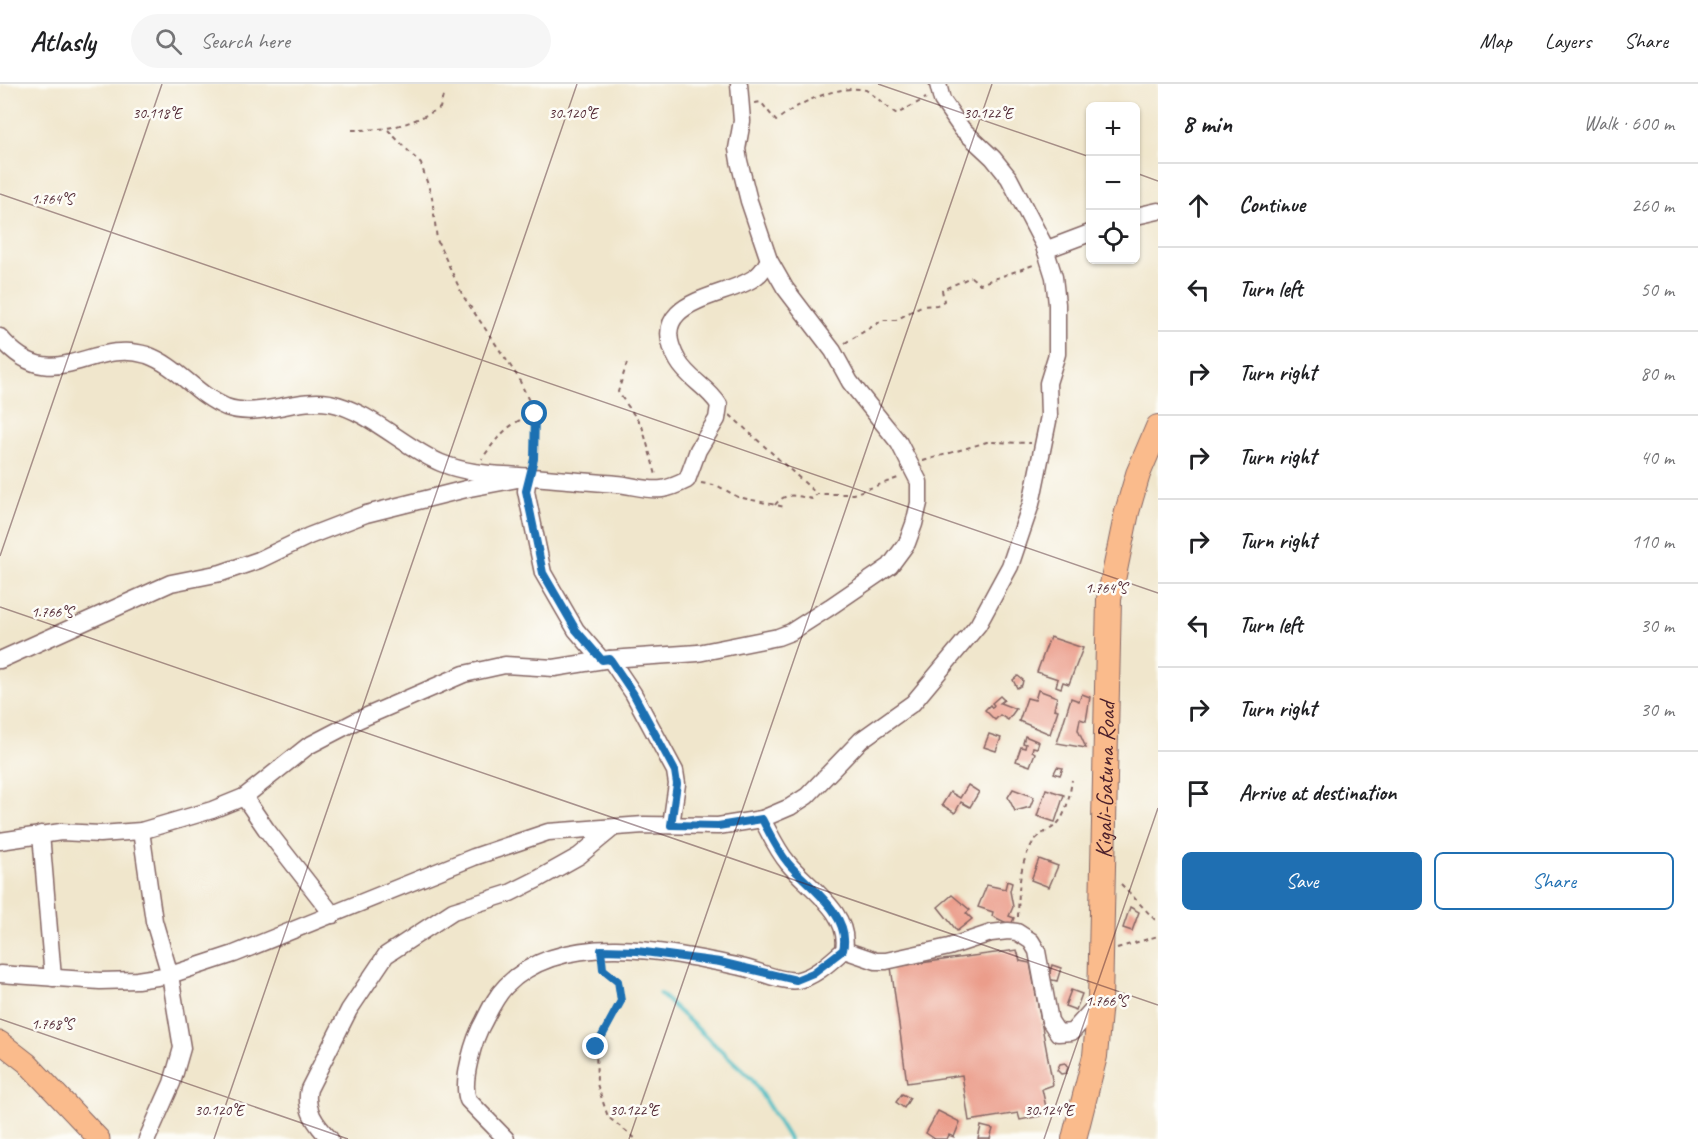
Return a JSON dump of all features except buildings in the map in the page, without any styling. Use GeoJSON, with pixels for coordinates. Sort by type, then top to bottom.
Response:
{"type":"FeatureCollection","features":[{"type":"Feature","properties":{"kind":"highway","name":"Kigali-Gatuna Road"},"geometry":{"type":"LineString","coordinates":[[1074,1139],[1095,1056],[1100,1001],[1109,598],[1127,512],[1138,474],[1158,427]]}},
{"type":"Feature","properties":{"kind":"main road"},"geometry":{"type":"LineString","coordinates":[[0,1042],[27,1063],[99,1139]]}},
{"type":"Feature","properties":{"kind":"street"},"geometry":{"type":"LineString","coordinates":[[0,841],[41,834],[141,831],[212,810],[244,797],[308,746],[452,678],[505,666],[554,668],[606,660],[735,647],[791,632],[891,566],[907,543],[917,514],[919,482],[899,443],[850,382],[833,351],[785,288],[769,260],[749,201],[737,149],[742,106],[740,84]]}},
{"type":"Feature","properties":{"kind":"street"},"geometry":{"type":"LineString","coordinates":[[0,974],[137,981],[170,975],[196,969],[474,857],[559,830],[671,825],[728,826],[762,819],[790,807],[807,796],[861,740],[913,703],[978,625],[999,587],[1023,532],[1049,416],[1048,383],[1057,354],[1058,304],[1047,255],[1009,178],[993,158],[962,129],[942,100],[939,88]]}},
{"type":"Feature","properties":{"kind":"street"},"geometry":{"type":"LineString","coordinates":[[1140,215],[1158,211]]}},
{"type":"Feature","properties":{"kind":"street"},"geometry":{"type":"LineString","coordinates":[[1047,255],[1086,235]]}},
{"type":"Feature","properties":{"kind":"street"},"geometry":{"type":"LineString","coordinates":[[0,337],[23,360],[48,366],[81,362],[122,352],[147,355],[178,371],[210,399],[240,410],[318,402],[332,403],[378,423],[439,463],[471,473],[660,490],[687,480],[698,450],[717,419],[719,405],[706,387],[686,372],[678,362],[672,348],[672,324],[677,313],[689,305],[748,281],[759,274],[769,260]]}},
{"type":"Feature","properties":{"kind":"street"},"geometry":{"type":"LineString","coordinates":[[528,477],[526,491],[543,573],[576,630],[606,660],[633,693],[675,771],[677,784],[671,825]]}},
{"type":"Feature","properties":{"kind":"street"},"geometry":{"type":"LineString","coordinates":[[0,660],[171,583],[221,573],[259,560],[309,536],[366,514],[470,488],[528,477]]}},
{"type":"Feature","properties":{"kind":"street"},"geometry":{"type":"LineString","coordinates":[[244,797],[333,915]]}},
{"type":"Feature","properties":{"kind":"street"},"geometry":{"type":"LineString","coordinates":[[506,1139],[466,1096],[468,1067],[480,1027],[499,995],[518,977],[562,954],[601,950],[659,954],[720,962],[796,980],[813,973],[843,950],[844,940],[833,910],[789,864],[762,819]]}},
{"type":"Feature","properties":{"kind":"street"},"geometry":{"type":"LineString","coordinates":[[330,1139],[318,1128],[306,1102],[309,1089],[349,1010],[386,955],[453,911],[510,893],[579,856],[613,828]]}},
{"type":"Feature","properties":{"kind":"street"},"geometry":{"type":"LineString","coordinates":[[141,831],[154,921],[170,975],[182,1048],[172,1083],[147,1139]]}},
{"type":"Feature","properties":{"kind":"street"},"geometry":{"type":"LineString","coordinates":[[41,834],[54,978]]}},
{"type":"Feature","properties":{"kind":"street"},"geometry":{"type":"LineString","coordinates":[[843,950],[876,961],[886,961],[949,947],[991,933],[1017,932],[1031,941],[1037,951],[1050,1022],[1058,1033],[1072,1032],[1100,1001]]}},
{"type":"Feature","properties":{"kind":"path"},"geometry":{"type":"LineString","coordinates":[[742,106],[761,102],[776,121],[799,102],[818,93],[847,85],[865,89],[897,114],[939,88]]}},
{"type":"Feature","properties":{"kind":"path"},"geometry":{"type":"LineString","coordinates":[[352,130],[388,130],[413,122],[440,108],[443,96]]}},
{"type":"Feature","properties":{"kind":"path"},"geometry":{"type":"LineString","coordinates":[[388,130],[421,164],[432,197],[437,240],[441,250],[463,296],[527,391],[535,414],[534,459],[528,477]]}},
{"type":"Feature","properties":{"kind":"path"},"geometry":{"type":"LineString","coordinates":[[833,351],[883,320],[896,320],[921,306],[937,305],[944,301],[942,290],[971,277],[980,284],[1047,255]]}},
{"type":"Feature","properties":{"kind":"path"},"geometry":{"type":"LineString","coordinates":[[627,363],[618,392],[642,426],[660,490]]}},
{"type":"Feature","properties":{"kind":"path"},"geometry":{"type":"LineString","coordinates":[[719,405],[817,494],[853,494],[871,490],[913,468],[987,442],[1043,445]]}},
{"type":"Feature","properties":{"kind":"path"},"geometry":{"type":"LineString","coordinates":[[471,473],[500,433],[519,419],[535,414]]}},
{"type":"Feature","properties":{"kind":"path"},"geometry":{"type":"LineString","coordinates":[[687,480],[718,486],[738,497],[785,507]]}},
{"type":"Feature","properties":{"kind":"path"},"geometry":{"type":"LineString","coordinates":[[775,505],[781,497],[790,495],[812,499],[817,494]]}},
{"type":"Feature","properties":{"kind":"path"},"geometry":{"type":"LineString","coordinates":[[1017,932],[1017,887],[1021,872],[1031,845],[1042,831],[1057,824],[1068,800],[1072,780]]}},
{"type":"Feature","properties":{"kind":"path"},"geometry":{"type":"LineString","coordinates":[[1104,874],[1115,878],[1158,923]]}},
{"type":"Feature","properties":{"kind":"path"},"geometry":{"type":"LineString","coordinates":[[1102,952],[1158,936]]}},
{"type":"Feature","properties":{"kind":"path"},"geometry":{"type":"LineString","coordinates":[[601,950],[603,969],[618,981],[621,1001],[596,1047],[597,1084],[608,1117],[636,1139]]}},
{"type":"Feature","properties":{"kind":"waterway"},"geometry":{"type":"LineString","coordinates":[[660,994],[752,1079],[789,1139]]}},
{"type":"Feature","properties":{"kind":"route"},"geometry":{"type":"LineString","coordinates":[[535,414],[534,459],[526,491],[543,573],[576,630],[602,660],[610,659],[633,693],[675,771],[677,784],[671,825],[738,825],[762,819],[789,864],[833,910],[844,940],[843,950],[828,963],[800,980],[791,980],[720,962],[637,951],[601,950],[603,969],[618,981],[621,1001],[596,1047]]}}]}
